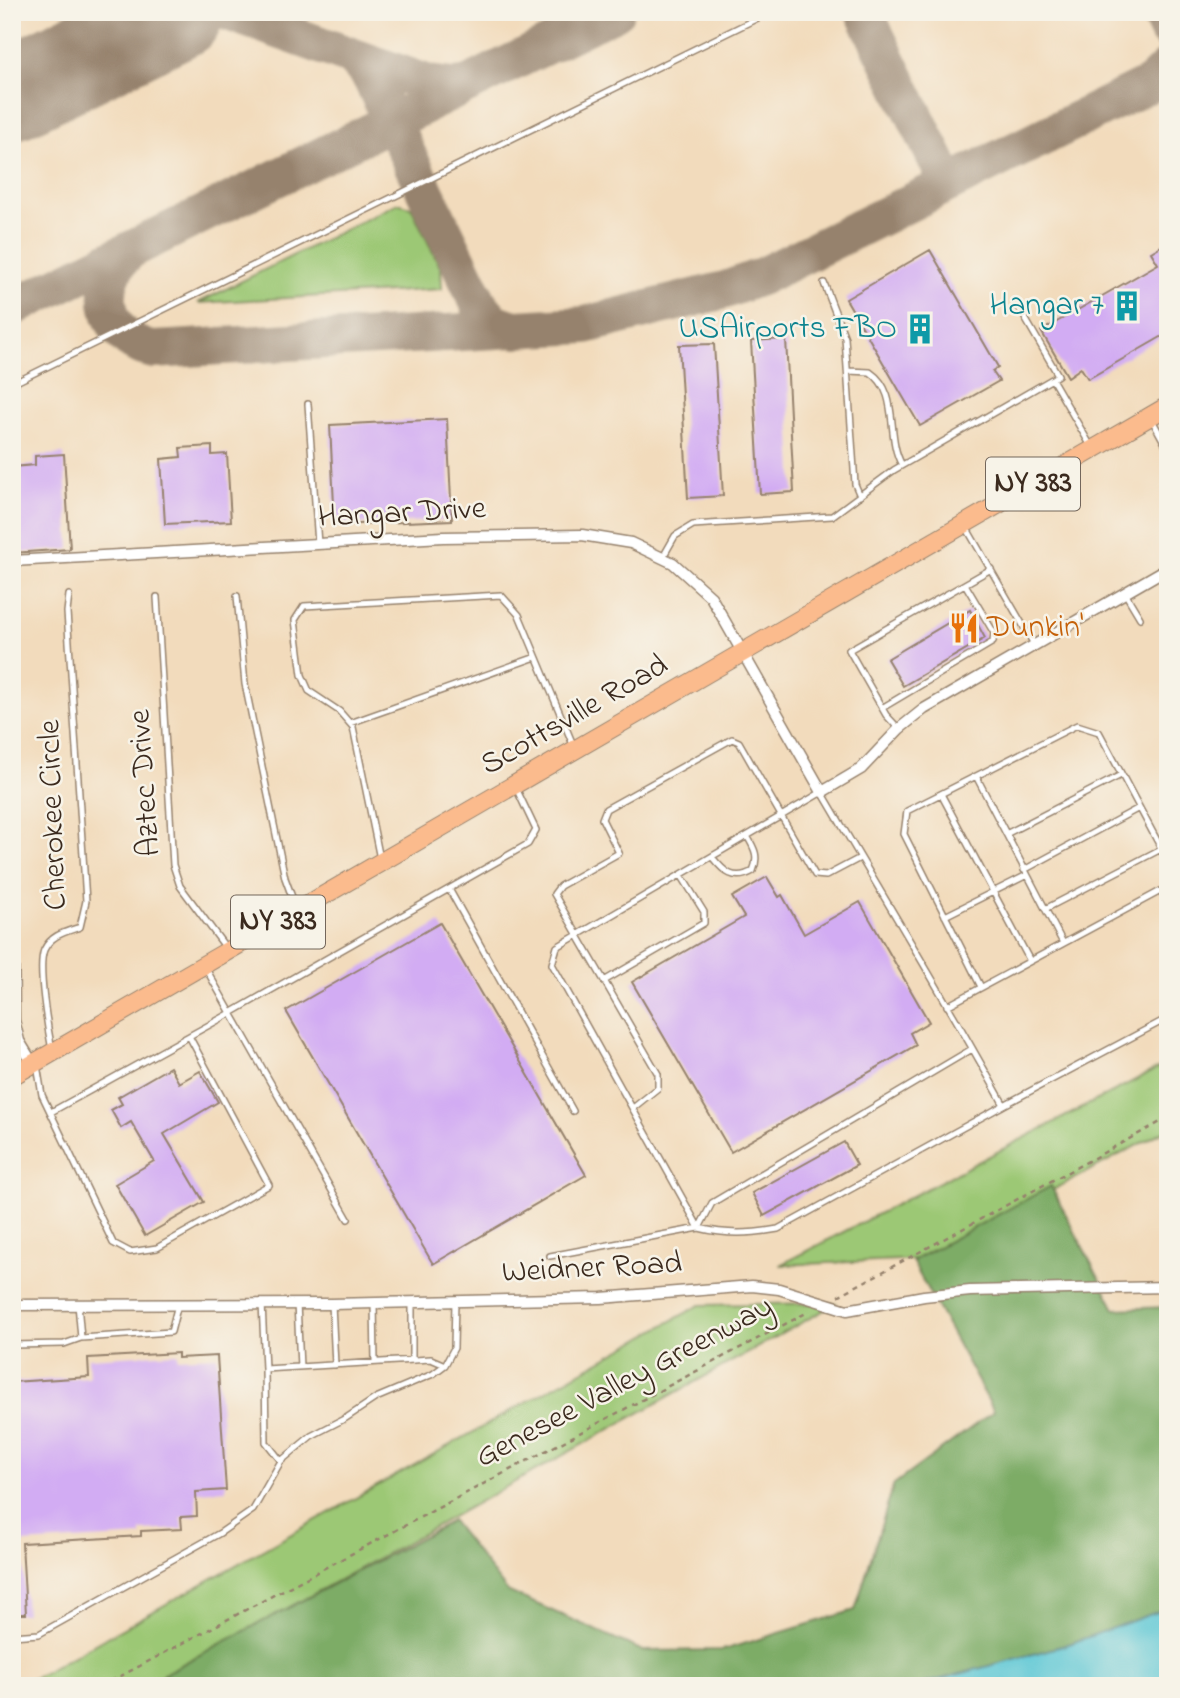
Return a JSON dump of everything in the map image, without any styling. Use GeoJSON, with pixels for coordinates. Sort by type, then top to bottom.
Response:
{"type":"FeatureCollection","features":[{"type":"Feature","properties":{"kind":"main road","name":"Scottsville Road"},"geometry":{"type":"LineString","coordinates":[[12,1076],[1168,406]]}},
{"type":"Feature","properties":{"kind":"street","name":"Hangar Drive"},"geometry":{"type":"LineString","coordinates":[[12,561],[453,536],[582,535],[620,540],[663,557],[711,597],[822,792]]}},
{"type":"Feature","properties":{"kind":"street"},"geometry":{"type":"LineString","coordinates":[[822,792],[861,769],[899,729],[933,704],[1168,568]]}},
{"type":"Feature","properties":{"kind":"street"},"geometry":{"type":"LineString","coordinates":[[12,828],[14,1020],[19,1041],[40,1059]]}},
{"type":"Feature","properties":{"kind":"street","name":"Weidner Road"},"geometry":{"type":"LineString","coordinates":[[12,1305],[332,1304],[601,1298],[752,1286],[779,1289],[822,1304],[855,1310],[957,1292],[1168,1287]]}},
{"type":"Feature","properties":{"kind":"lane"},"geometry":{"type":"LineString","coordinates":[[12,384],[770,12]]}},
{"type":"Feature","properties":{"kind":"lane"},"geometry":{"type":"LineString","coordinates":[[824,283],[844,332],[855,484],[860,496]]}},
{"type":"Feature","properties":{"kind":"lane"},"geometry":{"type":"LineString","coordinates":[[663,557],[676,536],[693,526],[827,518],[844,510],[902,465],[1058,375],[1018,306]]}},
{"type":"Feature","properties":{"kind":"lane"},"geometry":{"type":"LineString","coordinates":[[848,372],[870,372],[884,386],[889,398],[892,444],[902,465]]}},
{"type":"Feature","properties":{"kind":"lane"},"geometry":{"type":"LineString","coordinates":[[1052,379],[1093,449]]}},
{"type":"Feature","properties":{"kind":"lane"},"geometry":{"type":"LineString","coordinates":[[308,404],[318,544]]}},
{"type":"Feature","properties":{"kind":"lane"},"geometry":{"type":"LineString","coordinates":[[1150,416],[1168,449]]}},
{"type":"Feature","properties":{"kind":"lane"},"geometry":{"type":"LineString","coordinates":[[965,524],[1035,646]]}},
{"type":"Feature","properties":{"kind":"lane"},"geometry":{"type":"LineString","coordinates":[[899,729],[881,708],[849,650],[991,569]]}},
{"type":"Feature","properties":{"kind":"lane"},"geometry":{"type":"LineString","coordinates":[[881,708],[993,642],[993,633],[965,584]]}},
{"type":"Feature","properties":{"kind":"lane"},"geometry":{"type":"LineString","coordinates":[[1125,593],[1140,618]]}},
{"type":"Feature","properties":{"kind":"lane","name":"Cherokee Circle"},"geometry":{"type":"LineString","coordinates":[[40,1059],[44,1007],[43,952],[57,934],[80,927],[86,901],[67,612],[69,595]]}},
{"type":"Feature","properties":{"kind":"lane"},"geometry":{"type":"LineString","coordinates":[[381,863],[350,723],[339,711],[309,691],[302,675],[295,620],[304,606],[501,595],[519,615],[576,750]]}},
{"type":"Feature","properties":{"kind":"lane"},"geometry":{"type":"LineString","coordinates":[[237,596],[245,684],[285,878],[297,911]]}},
{"type":"Feature","properties":{"kind":"lane","name":"Aztec Drive"},"geometry":{"type":"LineString","coordinates":[[157,597],[173,865],[180,886],[228,951]]}},
{"type":"Feature","properties":{"kind":"lane"},"geometry":{"type":"LineString","coordinates":[[350,723],[536,657]]}},
{"type":"Feature","properties":{"kind":"lane"},"geometry":{"type":"LineString","coordinates":[[981,988],[904,834],[907,811],[1077,725],[1099,733],[1168,861]]}},
{"type":"Feature","properties":{"kind":"lane"},"geometry":{"type":"LineString","coordinates":[[632,1108],[655,1091],[660,1082],[554,894],[560,886],[619,853],[602,819],[606,809],[733,738],[739,742],[818,877],[860,858]]}},
{"type":"Feature","properties":{"kind":"lane"},"geometry":{"type":"LineString","coordinates":[[1006,834],[1121,775]]}},
{"type":"Feature","properties":{"kind":"lane"},"geometry":{"type":"LineString","coordinates":[[976,776],[1063,943]]}},
{"type":"Feature","properties":{"kind":"lane"},"geometry":{"type":"LineString","coordinates":[[51,1112],[189,1037],[528,844],[536,830],[514,785]]}},
{"type":"Feature","properties":{"kind":"lane"},"geometry":{"type":"LineString","coordinates":[[699,1228],[552,964],[557,947],[822,792],[1004,1105]]}},
{"type":"Feature","properties":{"kind":"lane"},"geometry":{"type":"LineString","coordinates":[[941,794],[1030,961]]}},
{"type":"Feature","properties":{"kind":"lane"},"geometry":{"type":"LineString","coordinates":[[945,916],[994,892],[1139,808]]}},
{"type":"Feature","properties":{"kind":"lane"},"geometry":{"type":"LineString","coordinates":[[712,857],[723,871],[732,876],[744,876],[753,872],[757,862],[755,850],[747,836]]}},
{"type":"Feature","properties":{"kind":"lane"},"geometry":{"type":"LineString","coordinates":[[1045,909],[1161,849]]}},
{"type":"Feature","properties":{"kind":"lane"},"geometry":{"type":"LineString","coordinates":[[604,981],[704,923],[704,912],[681,875]]}},
{"type":"Feature","properties":{"kind":"lane"},"geometry":{"type":"LineString","coordinates":[[947,1006],[1168,887]]}},
{"type":"Feature","properties":{"kind":"lane"},"geometry":{"type":"LineString","coordinates":[[449,889],[573,1111]]}},
{"type":"Feature","properties":{"kind":"lane"},"geometry":{"type":"LineString","coordinates":[[204,965],[348,1219]]}},
{"type":"Feature","properties":{"kind":"lane"},"geometry":{"type":"LineString","coordinates":[[550,1256],[699,1228],[725,1234],[747,1235],[778,1229],[1168,1018]]}},
{"type":"Feature","properties":{"kind":"lane"},"geometry":{"type":"LineString","coordinates":[[40,1059],[43,1095],[113,1243],[130,1252],[157,1248],[269,1185],[189,1037]]}},
{"type":"Feature","properties":{"kind":"lane"},"geometry":{"type":"LineString","coordinates":[[699,1228],[712,1203],[972,1049]]}},
{"type":"Feature","properties":{"kind":"lane"},"geometry":{"type":"LineString","coordinates":[[12,1636],[39,1633],[201,1543],[253,1510],[281,1461],[311,1436],[346,1418],[376,1398],[433,1374],[445,1365],[454,1348],[455,1301]]}},
{"type":"Feature","properties":{"kind":"lane"},"geometry":{"type":"LineString","coordinates":[[412,1302],[412,1360]]}},
{"type":"Feature","properties":{"kind":"lane"},"geometry":{"type":"LineString","coordinates":[[12,1345],[64,1345],[81,1338],[171,1332],[178,1303]]}},
{"type":"Feature","properties":{"kind":"lane"},"geometry":{"type":"LineString","coordinates":[[262,1303],[266,1442],[281,1461]]}},
{"type":"Feature","properties":{"kind":"lane"},"geometry":{"type":"LineString","coordinates":[[297,1303],[300,1367]]}},
{"type":"Feature","properties":{"kind":"lane"},"geometry":{"type":"LineString","coordinates":[[374,1303],[375,1362]]}},
{"type":"Feature","properties":{"kind":"lane"},"geometry":{"type":"LineString","coordinates":[[78,1304],[81,1338]]}},
{"type":"Feature","properties":{"kind":"lane"},"geometry":{"type":"LineString","coordinates":[[332,1304],[335,1365]]}},
{"type":"Feature","properties":{"kind":"lane"},"geometry":{"type":"LineString","coordinates":[[265,1369],[412,1360],[430,1360],[445,1365]]}},
{"type":"Feature","properties":{"kind":"path","name":"Genesee Valley Greenway"},"geometry":{"type":"LineString","coordinates":[[102,1686],[1168,1118]]}},
{"type":"Feature","properties":{"kind":"green space"},"geometry":{"type":"Polygon","coordinates":[[[398,203],[411,207],[441,269],[442,289],[198,303],[398,203]]]}},
{"type":"Feature","properties":{"kind":"green space"},"geometry":{"type":"Polygon","coordinates":[[[1168,1063],[1168,1129],[923,1259],[780,1265],[1168,1063]]]}},
{"type":"Feature","properties":{"kind":"green space"},"geometry":{"type":"Polygon","coordinates":[[[1051,1186],[1115,1309],[1168,1307],[1168,1608],[1069,1644],[916,1686],[141,1686],[452,1521],[507,1591],[643,1651],[723,1650],[855,1610],[894,1484],[994,1411],[912,1261],[1051,1186]]]}},
{"type":"Feature","properties":{"kind":"green space"},"geometry":{"type":"Polygon","coordinates":[[[837,1303],[148,1686],[20,1686],[700,1305],[837,1303]]]}},
{"type":"Feature","properties":{"kind":"water"},"geometry":{"type":"Polygon","coordinates":[[[1168,1608],[1168,1686],[916,1686],[1069,1644],[1168,1608]]]}},
{"type":"Feature","properties":{"kind":"building","name":"Hangar 7"},"geometry":{"type":"Polygon","coordinates":[[[1168,242],[1168,333],[1088,379],[1081,368],[1068,377],[1041,331],[1158,264],[1151,252],[1168,242]]]}},
{"type":"Feature","properties":{"kind":"building","name":"USAirports FBO"},"geometry":{"type":"Polygon","coordinates":[[[930,250],[998,367],[992,371],[999,381],[920,426],[846,299],[930,250]]]}},
{"type":"Feature","properties":{"kind":"building"},"geometry":{"type":"Polygon","coordinates":[[[786,339],[794,492],[760,494],[751,341],[786,339]]]}},
{"type":"Feature","properties":{"kind":"building"},"geometry":{"type":"Polygon","coordinates":[[[714,344],[723,496],[688,498],[679,345],[714,344]]]}},
{"type":"Feature","properties":{"kind":"building"},"geometry":{"type":"Polygon","coordinates":[[[447,419],[452,520],[335,525],[330,425],[447,419]]]}},
{"type":"Feature","properties":{"kind":"building"},"geometry":{"type":"Polygon","coordinates":[[[212,446],[212,455],[227,454],[231,521],[165,524],[161,459],[181,457],[180,448],[212,446]]]}},
{"type":"Feature","properties":{"kind":"building"},"geometry":{"type":"Polygon","coordinates":[[[64,454],[70,549],[12,553],[12,467],[35,465],[35,456],[64,454]]]}},
{"type":"Feature","properties":{"kind":"building"},"geometry":{"type":"Polygon","coordinates":[[[970,610],[985,638],[903,686],[887,659],[970,610]]]}},
{"type":"Feature","properties":{"kind":"building"},"geometry":{"type":"Polygon","coordinates":[[[767,877],[779,897],[782,895],[804,934],[860,902],[929,1022],[910,1033],[916,1045],[731,1152],[632,982],[744,917],[732,897],[767,877]]]}},
{"type":"Feature","properties":{"kind":"building"},"geometry":{"type":"Polygon","coordinates":[[[440,923],[586,1175],[433,1264],[286,1011],[440,923]]]}},
{"type":"Feature","properties":{"kind":"building"},"geometry":{"type":"Polygon","coordinates":[[[170,1067],[179,1083],[200,1071],[218,1102],[164,1134],[204,1202],[145,1236],[115,1184],[154,1161],[131,1122],[121,1128],[111,1110],[122,1104],[118,1097],[170,1067]]]}},
{"type":"Feature","properties":{"kind":"building"},"geometry":{"type":"Polygon","coordinates":[[[844,1142],[857,1165],[764,1216],[752,1193],[844,1142]]]}},
{"type":"Feature","properties":{"kind":"building"},"geometry":{"type":"Polygon","coordinates":[[[178,1353],[178,1358],[217,1356],[226,1490],[196,1492],[197,1516],[181,1517],[182,1529],[141,1531],[141,1536],[22,1543],[26,1614],[12,1614],[12,1382],[89,1377],[88,1358],[178,1353]]]}},
{"type":"Feature","properties":{"kind":"taxiway"},"geometry":{"type":"LineString","coordinates":[[228,12],[429,84],[453,87],[467,84]]}},
{"type":"Feature","properties":{"kind":"taxiway"},"geometry":{"type":"LineString","coordinates":[[12,308],[615,12]]}},
{"type":"Feature","properties":{"kind":"taxiway"},"geometry":{"type":"LineString","coordinates":[[864,12],[948,183]]}},
{"type":"Feature","properties":{"kind":"taxiway"},"geometry":{"type":"LineString","coordinates":[[1159,12],[1168,31]]}},
{"type":"Feature","properties":{"kind":"taxiway"},"geometry":{"type":"LineString","coordinates":[[353,57],[370,76],[479,304],[494,322],[517,330]]}},
{"type":"Feature","properties":{"kind":"taxiway"},"geometry":{"type":"LineString","coordinates":[[132,249],[112,276],[108,292],[109,307],[123,334],[136,344],[153,350],[585,325],[725,290],[760,277],[1150,84],[1168,67]]}},
{"type":"Feature","properties":{"kind":"runway"},"geometry":{"type":"LineString","coordinates":[[12,93],[177,12]]}},
{"type":"Feature","properties":{"kind":"place","name":"Hangar 7"},"geometry":{"type":"Point","coordinates":[1127,306]}},
{"type":"Feature","properties":{"kind":"place","name":"USAirports FBO"},"geometry":{"type":"Point","coordinates":[920,329]}},
{"type":"Feature","properties":{"kind":"place","name":"Dunkin'"},"geometry":{"type":"Point","coordinates":[964,628]}}]}
